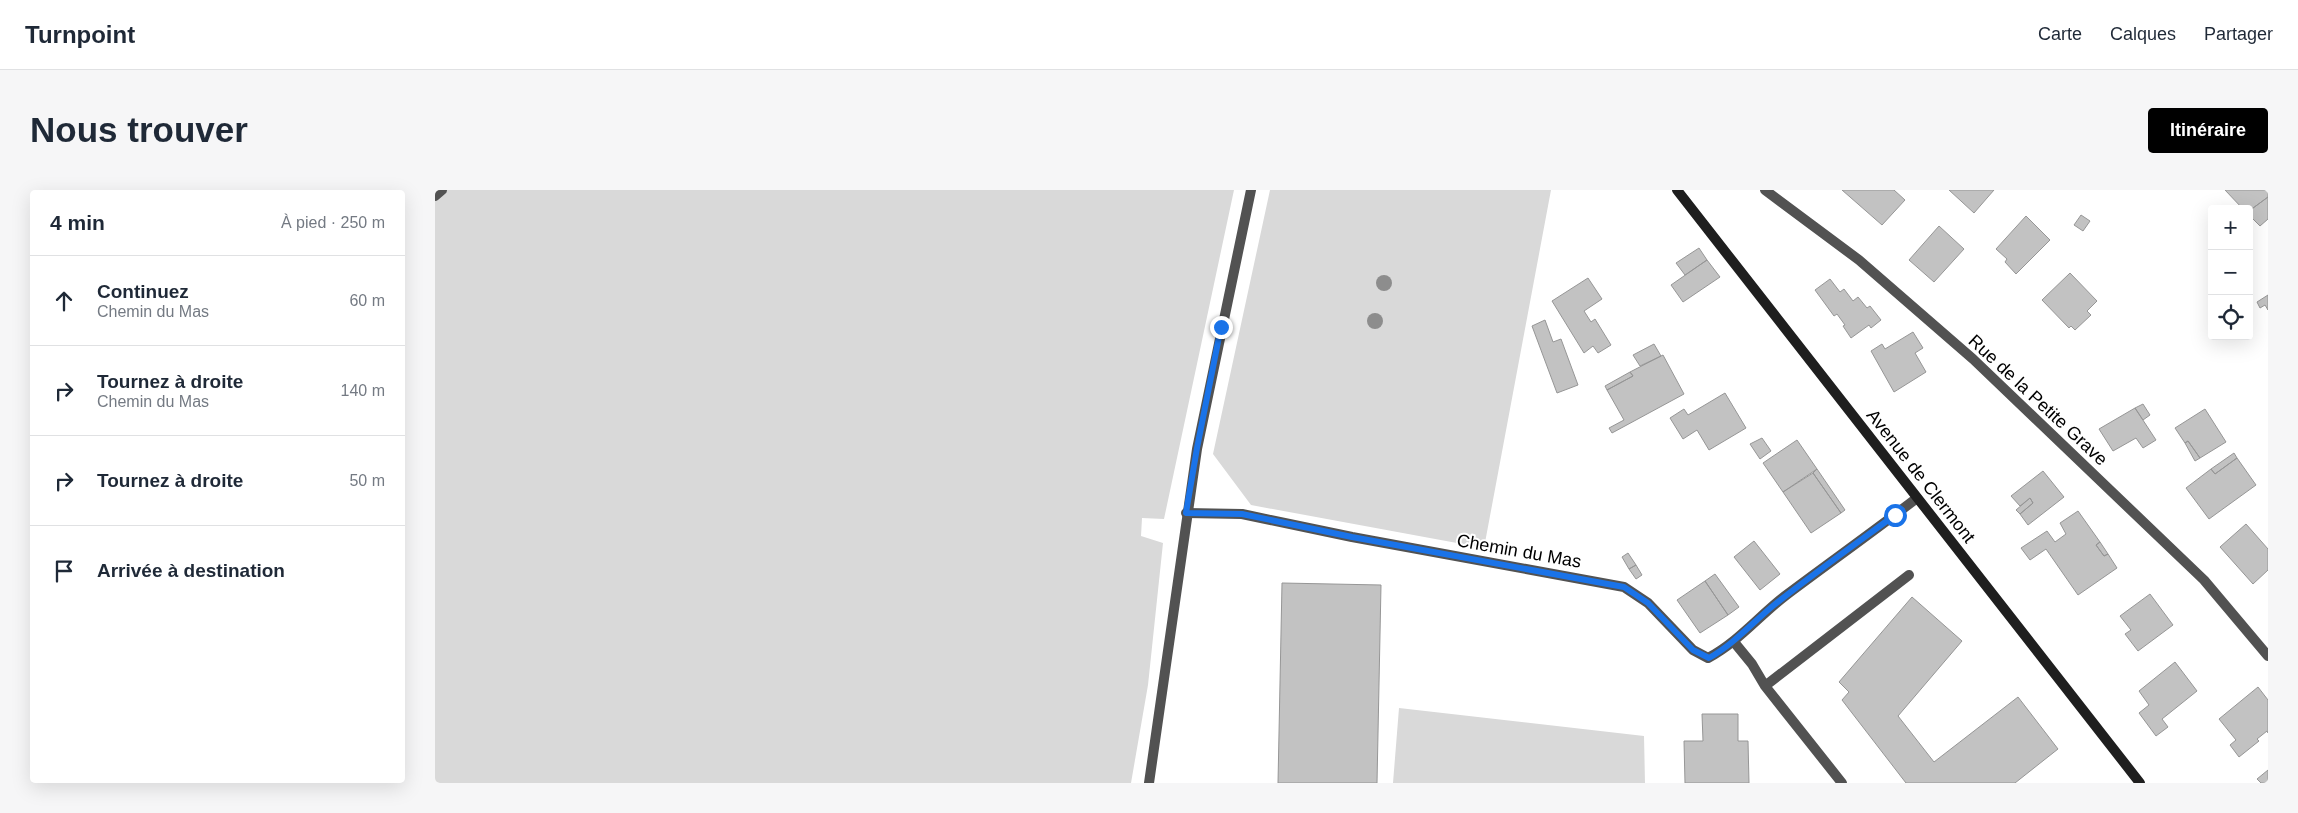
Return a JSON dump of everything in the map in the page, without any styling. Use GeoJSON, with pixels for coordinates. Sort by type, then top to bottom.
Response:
{"type":"FeatureCollection","features":[{"type":"Feature","properties":{"kind":"main road","name":"Avenue de Clermont"},"geometry":{"type":"LineString","coordinates":[[1677,190],[2140,783]]}},
{"type":"Feature","properties":{"kind":"street"},"geometry":{"type":"LineString","coordinates":[[435,196],[442,190]]}},
{"type":"Feature","properties":{"kind":"street"},"geometry":{"type":"LineString","coordinates":[[1149,783],[1186,513],[1199,439],[1251,190]]}},
{"type":"Feature","properties":{"kind":"street","name":"Rue de la Petite Grave"},"geometry":{"type":"LineString","coordinates":[[1765,190],[1859,260],[1973,359],[2204,580],[2268,656]]}},
{"type":"Feature","properties":{"kind":"street","name":"Chemin du Mas"},"geometry":{"type":"LineString","coordinates":[[1186,513],[1242,514],[1352,537],[1624,587],[1648,603],[1693,650],[1709,658],[1734,642],[1758,618],[1785,596],[1917,498]]}},
{"type":"Feature","properties":{"kind":"street"},"geometry":{"type":"LineString","coordinates":[[1765,686],[1909,576]]}},
{"type":"Feature","properties":{"kind":"street"},"geometry":{"type":"LineString","coordinates":[[1734,642],[1752,664],[1765,686],[1842,783]]}},
{"type":"Feature","properties":{"kind":"shaded area"},"geometry":{"type":"Polygon","coordinates":[[[435,190],[1234,190],[1164,519],[1142,518],[1141,536],[1163,543],[1148,685],[1131,783],[435,783],[435,190]]]}},
{"type":"Feature","properties":{"kind":"shaded area"},"geometry":{"type":"Polygon","coordinates":[[[1270,190],[1551,190],[1484,548],[1251,505],[1213,454],[1270,190]]]}},
{"type":"Feature","properties":{"kind":"shaded area"},"geometry":{"type":"Polygon","coordinates":[[[1399,708],[1644,736],[1645,783],[1393,783],[1399,708]]]}},
{"type":"Feature","properties":{"kind":"building"},"geometry":{"type":"Polygon","coordinates":[[[1842,190],[1894,190],[1905,200],[1882,225],[1842,190]]]}},
{"type":"Feature","properties":{"kind":"building"},"geometry":{"type":"Polygon","coordinates":[[[1949,190],[1994,190],[1974,213],[1949,190]]]}},
{"type":"Feature","properties":{"kind":"building"},"geometry":{"type":"Polygon","coordinates":[[[2225,190],[2268,190],[2268,197],[2253,208],[2253,205],[2239,205],[2225,190]]]}},
{"type":"Feature","properties":{"kind":"building"},"geometry":{"type":"Polygon","coordinates":[[[2268,197],[2268,219],[2260,226],[2253,219],[2253,208],[2268,197]]]}},
{"type":"Feature","properties":{"kind":"building"},"geometry":{"type":"Polygon","coordinates":[[[2081,215],[2090,221],[2083,231],[2074,225],[2081,215]]]}},
{"type":"Feature","properties":{"kind":"building"},"geometry":{"type":"Polygon","coordinates":[[[2026,216],[2050,240],[2016,274],[2005,262],[2007,259],[1996,249],[2026,216]]]}},
{"type":"Feature","properties":{"kind":"building"},"geometry":{"type":"Polygon","coordinates":[[[1939,226],[1964,249],[1934,282],[1909,260],[1939,226]]]}},
{"type":"Feature","properties":{"kind":"building"},"geometry":{"type":"Polygon","coordinates":[[[1699,248],[1707,260],[1685,275],[1676,263],[1699,248]]]}},
{"type":"Feature","properties":{"kind":"building"},"geometry":{"type":"Polygon","coordinates":[[[1707,260],[1720,277],[1683,302],[1671,285],[1707,260]]]}},
{"type":"Feature","properties":{"kind":"building"},"geometry":{"type":"Polygon","coordinates":[[[2070,273],[2097,301],[2087,311],[2091,315],[2075,330],[2071,326],[2069,328],[2042,300],[2070,273]]]}},
{"type":"Feature","properties":{"kind":"building"},"geometry":{"type":"Polygon","coordinates":[[[1588,278],[1602,299],[1584,311],[1591,322],[1595,319],[1611,345],[1598,353],[1593,346],[1584,353],[1552,301],[1588,278]]]}},
{"type":"Feature","properties":{"kind":"building"},"geometry":{"type":"Polygon","coordinates":[[[1830,279],[1840,292],[1844,289],[1853,301],[1858,297],[1867,308],[1870,306],[1881,320],[1871,328],[1869,325],[1851,338],[1837,314],[1834,316],[1815,290],[1830,279]]]}},
{"type":"Feature","properties":{"kind":"building"},"geometry":{"type":"Polygon","coordinates":[[[2268,295],[2268,310],[2265,305],[2260,308],[2257,302],[2268,295]]]}},
{"type":"Feature","properties":{"kind":"building"},"geometry":{"type":"Polygon","coordinates":[[[1545,320],[1553,342],[1561,339],[1578,385],[1557,393],[1532,326],[1545,320]]]}},
{"type":"Feature","properties":{"kind":"building"},"geometry":{"type":"Polygon","coordinates":[[[1913,332],[1923,348],[1915,353],[1926,372],[1894,392],[1871,351],[1882,344],[1885,349],[1913,332]]]}},
{"type":"Feature","properties":{"kind":"building"},"geometry":{"type":"Polygon","coordinates":[[[1654,344],[1661,356],[1640,366],[1633,355],[1654,344]]]}},
{"type":"Feature","properties":{"kind":"building"},"geometry":{"type":"Polygon","coordinates":[[[1663,355],[1684,394],[1612,433],[1609,428],[1624,420],[1607,390],[1633,376],[1630,372],[1663,355]]]}},
{"type":"Feature","properties":{"kind":"building"},"geometry":{"type":"Polygon","coordinates":[[[1630,372],[1633,376],[1607,390],[1605,386],[1630,372]]]}},
{"type":"Feature","properties":{"kind":"building"},"geometry":{"type":"Polygon","coordinates":[[[1725,393],[1746,428],[1709,450],[1697,430],[1683,439],[1670,418],[1684,409],[1688,415],[1725,393]]]}},
{"type":"Feature","properties":{"kind":"building"},"geometry":{"type":"Polygon","coordinates":[[[2143,404],[2150,415],[2143,420],[2135,408],[2143,404]]]}},
{"type":"Feature","properties":{"kind":"building"},"geometry":{"type":"Polygon","coordinates":[[[2135,408],[2156,440],[2143,448],[2136,438],[2113,451],[2099,429],[2135,408]]]}},
{"type":"Feature","properties":{"kind":"building"},"geometry":{"type":"Polygon","coordinates":[[[2205,409],[2226,442],[2200,458],[2188,441],[2185,443],[2175,428],[2205,409]]]}},
{"type":"Feature","properties":{"kind":"building"},"geometry":{"type":"Polygon","coordinates":[[[1762,438],[1771,451],[1760,459],[1750,444],[1762,438]]]}},
{"type":"Feature","properties":{"kind":"building"},"geometry":{"type":"Polygon","coordinates":[[[1797,440],[1817,469],[1783,492],[1763,463],[1797,440]]]}},
{"type":"Feature","properties":{"kind":"building"},"geometry":{"type":"Polygon","coordinates":[[[2188,441],[2200,458],[2195,461],[2185,443],[2188,441]]]}},
{"type":"Feature","properties":{"kind":"building"},"geometry":{"type":"Polygon","coordinates":[[[2234,453],[2237,458],[2215,474],[2211,469],[2234,453]]]}},
{"type":"Feature","properties":{"kind":"building"},"geometry":{"type":"Polygon","coordinates":[[[2237,458],[2256,485],[2209,519],[2186,488],[2211,469],[2215,474],[2237,458]]]}},
{"type":"Feature","properties":{"kind":"building"},"geometry":{"type":"Polygon","coordinates":[[[1817,469],[1845,510],[1841,513],[1813,473],[1817,469]]]}},
{"type":"Feature","properties":{"kind":"building"},"geometry":{"type":"Polygon","coordinates":[[[2043,471],[2064,497],[2028,525],[2020,514],[2033,503],[2030,498],[2020,506],[2011,496],[2043,471]]]}},
{"type":"Feature","properties":{"kind":"building"},"geometry":{"type":"Polygon","coordinates":[[[1813,473],[1841,513],[1811,533],[1783,492],[1813,473]]]}},
{"type":"Feature","properties":{"kind":"building"},"geometry":{"type":"Polygon","coordinates":[[[2030,498],[2033,503],[2020,514],[2016,510],[2030,498]]]}},
{"type":"Feature","properties":{"kind":"building"},"geometry":{"type":"Polygon","coordinates":[[[2078,511],[2100,542],[2096,545],[2104,556],[2108,554],[2117,568],[2078,595],[2046,549],[2030,560],[2021,548],[2047,531],[2055,542],[2066,534],[2060,523],[2078,511]]]}},
{"type":"Feature","properties":{"kind":"building"},"geometry":{"type":"Polygon","coordinates":[[[2246,524],[2268,549],[2268,570],[2253,584],[2220,547],[2246,524]]]}},
{"type":"Feature","properties":{"kind":"building"},"geometry":{"type":"Polygon","coordinates":[[[1754,541],[1780,574],[1760,590],[1734,557],[1754,541]]]}},
{"type":"Feature","properties":{"kind":"building"},"geometry":{"type":"Polygon","coordinates":[[[2100,542],[2108,554],[2104,556],[2096,545],[2100,542]]]}},
{"type":"Feature","properties":{"kind":"building"},"geometry":{"type":"Polygon","coordinates":[[[1628,553],[1636,565],[1629,569],[1622,557],[1628,553]]]}},
{"type":"Feature","properties":{"kind":"building"},"geometry":{"type":"Polygon","coordinates":[[[1636,565],[1642,575],[1636,579],[1629,569],[1636,565]]]}},
{"type":"Feature","properties":{"kind":"building"},"geometry":{"type":"Polygon","coordinates":[[[1715,574],[1739,607],[1728,615],[1705,581],[1715,574]]]}},
{"type":"Feature","properties":{"kind":"building"},"geometry":{"type":"Polygon","coordinates":[[[1705,581],[1728,615],[1700,633],[1677,600],[1705,581]]]}},
{"type":"Feature","properties":{"kind":"building"},"geometry":{"type":"Polygon","coordinates":[[[1282,583],[1381,585],[1377,783],[1278,783],[1282,583]]]}},
{"type":"Feature","properties":{"kind":"building"},"geometry":{"type":"Polygon","coordinates":[[[2150,594],[2173,625],[2138,651],[2125,634],[2131,630],[2120,616],[2150,594]]]}},
{"type":"Feature","properties":{"kind":"building"},"geometry":{"type":"Polygon","coordinates":[[[1912,597],[1962,641],[1898,716],[1934,762],[2018,697],[2058,749],[2015,783],[1906,783],[1842,700],[1849,692],[1839,682],[1912,597]]]}},
{"type":"Feature","properties":{"kind":"building"},"geometry":{"type":"Polygon","coordinates":[[[2175,662],[2197,691],[2162,719],[2168,727],[2156,736],[2139,713],[2149,705],[2139,691],[2175,662]]]}},
{"type":"Feature","properties":{"kind":"building"},"geometry":{"type":"Polygon","coordinates":[[[2258,687],[2268,700],[2268,733],[2267,731],[2257,739],[2259,741],[2239,757],[2230,745],[2236,740],[2219,719],[2258,687]]]}},
{"type":"Feature","properties":{"kind":"building"},"geometry":{"type":"Polygon","coordinates":[[[1702,714],[1738,714],[1738,741],[1748,741],[1749,783],[1685,783],[1684,741],[1703,741],[1702,714]]]}},
{"type":"Feature","properties":{"kind":"building"},"geometry":{"type":"Polygon","coordinates":[[[2268,770],[2268,783],[2261,783],[2257,779],[2268,770]]]}},
{"type":"Feature","properties":{"kind":"route"},"geometry":{"type":"LineString","coordinates":[[1221,327],[1186,513],[1242,514],[1352,537],[1624,587],[1648,603],[1693,650],[1709,658],[1734,642],[1758,618],[1785,596],[1895,515]]}}]}
